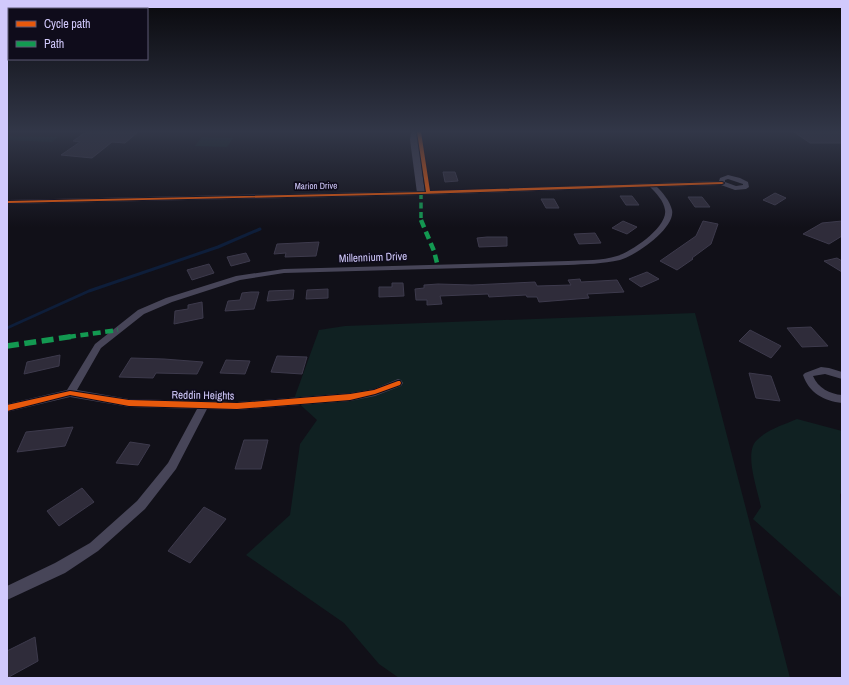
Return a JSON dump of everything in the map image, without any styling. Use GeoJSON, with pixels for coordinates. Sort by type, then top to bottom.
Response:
{"type":"FeatureCollection","features":[{"type":"Feature","properties":{"kind":"street"},"geometry":{"type":"LineString","coordinates":[[417,164],[421,193]]}},
{"type":"Feature","properties":{"kind":"street","name":"Marion Drive"},"geometry":{"type":"LineString","coordinates":[[7,202],[421,193],[722,183]]}},
{"type":"Feature","properties":{"kind":"street","name":"Millennium Drive"},"geometry":{"type":"LineString","coordinates":[[70,393],[98,346],[141,312],[169,300],[239,278],[284,270],[568,264],[600,261],[620,257],[628,254],[647,240],[664,225],[668,219],[669,212],[663,198],[652,186]]}},
{"type":"Feature","properties":{"kind":"street"},"geometry":{"type":"LineString","coordinates":[[842,376],[823,370],[814,371],[808,375],[810,382],[820,392],[830,397],[842,399]]}},
{"type":"Feature","properties":{"kind":"street","name":"Reddin Heights"},"geometry":{"type":"LineString","coordinates":[[7,408],[70,393],[129,403],[237,406],[350,397],[375,392],[398,384]]}},
{"type":"Feature","properties":{"kind":"street"},"geometry":{"type":"LineString","coordinates":[[7,593],[60,568],[94,547],[141,505],[172,466],[204,406]]}},
{"type":"Feature","properties":{"kind":"shaded area"},"geometry":{"type":"Polygon","coordinates":[[[695,313],[790,678],[399,678],[379,664],[344,623],[246,555],[290,515],[300,444],[317,420],[294,399],[319,330],[345,326],[695,313]]]}},
{"type":"Feature","properties":{"kind":"shaded area"},"geometry":{"type":"Polygon","coordinates":[[[797,419],[842,431],[842,493],[840,494],[842,519],[842,598],[753,519],[761,507],[753,473],[751,455],[753,447],[760,437],[775,428],[797,419]]]}},
{"type":"Feature","properties":{"kind":"building"},"geometry":{"type":"Polygon","coordinates":[[[443,172],[455,172],[458,181],[445,182],[443,172]]]}},
{"type":"Feature","properties":{"kind":"building"},"geometry":{"type":"Polygon","coordinates":[[[775,193],[786,198],[775,205],[763,200],[775,193]]]}},
{"type":"Feature","properties":{"kind":"building"},"geometry":{"type":"Polygon","coordinates":[[[620,196],[632,196],[639,205],[626,205],[620,196]]]}},
{"type":"Feature","properties":{"kind":"building"},"geometry":{"type":"Polygon","coordinates":[[[688,197],[702,197],[710,207],[695,207],[688,197]]]}},
{"type":"Feature","properties":{"kind":"building"},"geometry":{"type":"Polygon","coordinates":[[[541,199],[554,199],[559,208],[546,208],[541,199]]]}},
{"type":"Feature","properties":{"kind":"building"},"geometry":{"type":"Polygon","coordinates":[[[623,221],[637,227],[627,234],[612,228],[623,221]]]}},
{"type":"Feature","properties":{"kind":"building"},"geometry":{"type":"Polygon","coordinates":[[[703,221],[718,224],[711,244],[677,270],[660,261],[696,236],[703,221]]]}},
{"type":"Feature","properties":{"kind":"building"},"geometry":{"type":"Polygon","coordinates":[[[842,221],[842,236],[829,244],[803,234],[822,223],[842,221]]]}},
{"type":"Feature","properties":{"kind":"building"},"geometry":{"type":"Polygon","coordinates":[[[595,233],[601,243],[579,244],[574,234],[595,233]]]}},
{"type":"Feature","properties":{"kind":"building"},"geometry":{"type":"Polygon","coordinates":[[[507,237],[507,246],[479,247],[477,238],[507,237]]]}},
{"type":"Feature","properties":{"kind":"building"},"geometry":{"type":"Polygon","coordinates":[[[319,242],[316,256],[285,257],[286,253],[274,254],[277,244],[319,242]]]}},
{"type":"Feature","properties":{"kind":"building"},"geometry":{"type":"Polygon","coordinates":[[[246,253],[250,261],[231,266],[227,257],[246,253]]]}},
{"type":"Feature","properties":{"kind":"building"},"geometry":{"type":"Polygon","coordinates":[[[837,258],[842,261],[842,272],[824,261],[837,258]]]}},
{"type":"Feature","properties":{"kind":"building"},"geometry":{"type":"Polygon","coordinates":[[[209,264],[214,273],[192,280],[187,270],[209,264]]]}},
{"type":"Feature","properties":{"kind":"building"},"geometry":{"type":"Polygon","coordinates":[[[647,272],[659,279],[641,287],[629,279],[647,272]]]}},
{"type":"Feature","properties":{"kind":"building"},"geometry":{"type":"Polygon","coordinates":[[[580,279],[581,282],[617,280],[624,292],[587,294],[589,298],[539,302],[537,297],[527,297],[526,295],[489,297],[488,294],[440,296],[442,304],[427,305],[427,300],[416,300],[415,289],[424,288],[424,285],[472,285],[535,282],[537,286],[571,285],[568,280],[580,279]]]}},
{"type":"Feature","properties":{"kind":"building"},"geometry":{"type":"Polygon","coordinates":[[[392,283],[403,283],[404,296],[379,297],[379,287],[392,287],[392,283]]]}},
{"type":"Feature","properties":{"kind":"building"},"geometry":{"type":"Polygon","coordinates":[[[328,289],[328,298],[306,299],[307,290],[328,289]]]}},
{"type":"Feature","properties":{"kind":"building"},"geometry":{"type":"Polygon","coordinates":[[[294,290],[293,299],[267,301],[269,291],[294,290]]]}},
{"type":"Feature","properties":{"kind":"building"},"geometry":{"type":"Polygon","coordinates":[[[259,292],[254,309],[225,311],[228,301],[240,300],[242,293],[259,292]]]}},
{"type":"Feature","properties":{"kind":"building"},"geometry":{"type":"Polygon","coordinates":[[[202,302],[203,318],[174,324],[175,311],[188,309],[188,305],[202,302]]]}},
{"type":"Feature","properties":{"kind":"building"},"geometry":{"type":"Polygon","coordinates":[[[811,327],[828,346],[802,347],[787,328],[811,327]]]}},
{"type":"Feature","properties":{"kind":"building"},"geometry":{"type":"Polygon","coordinates":[[[750,330],[781,346],[771,358],[739,341],[750,330]]]}},
{"type":"Feature","properties":{"kind":"building"},"geometry":{"type":"Polygon","coordinates":[[[60,355],[59,366],[24,374],[27,362],[60,355]]]}},
{"type":"Feature","properties":{"kind":"building"},"geometry":{"type":"Polygon","coordinates":[[[277,356],[307,357],[302,374],[271,372],[277,356]]]}},
{"type":"Feature","properties":{"kind":"building"},"geometry":{"type":"Polygon","coordinates":[[[131,358],[203,362],[197,374],[156,373],[153,378],[119,377],[131,358]]]}},
{"type":"Feature","properties":{"kind":"building"},"geometry":{"type":"Polygon","coordinates":[[[226,360],[250,361],[245,374],[220,373],[226,360]]]}},
{"type":"Feature","properties":{"kind":"building"},"geometry":{"type":"Polygon","coordinates":[[[749,373],[771,376],[780,401],[756,398],[749,373]]]}},
{"type":"Feature","properties":{"kind":"building"},"geometry":{"type":"Polygon","coordinates":[[[73,427],[65,446],[17,452],[26,432],[73,427]]]}},
{"type":"Feature","properties":{"kind":"building"},"geometry":{"type":"Polygon","coordinates":[[[244,440],[268,440],[261,469],[235,469],[244,440]]]}},
{"type":"Feature","properties":{"kind":"building"},"geometry":{"type":"Polygon","coordinates":[[[130,442],[150,445],[138,465],[116,463],[130,442]]]}},
{"type":"Feature","properties":{"kind":"building"},"geometry":{"type":"Polygon","coordinates":[[[82,488],[94,502],[59,526],[47,511],[82,488]]]}},
{"type":"Feature","properties":{"kind":"building"},"geometry":{"type":"Polygon","coordinates":[[[204,507],[226,519],[190,563],[168,551],[204,507]]]}},
{"type":"Feature","properties":{"kind":"building"},"geometry":{"type":"Polygon","coordinates":[[[35,637],[38,661],[7,678],[7,651],[35,637]]]}},
{"type":"Feature","properties":{"kind":"waterway"},"geometry":{"type":"LineString","coordinates":[[7,328],[89,291],[218,247],[260,229]]}},
{"type":"Feature","properties":{"kind":"marked path"},"geometry":{"type":"LineString","coordinates":[[421,193],[421,221],[434,251],[438,267]]}},
{"type":"Feature","properties":{"kind":"marked path"},"geometry":{"type":"LineString","coordinates":[[7,346],[118,330]]}},
{"type":"Feature","properties":{"kind":"cycle path"},"geometry":{"type":"LineString","coordinates":[[424,164],[428,192]]}},
{"type":"Feature","properties":{"kind":"cycle path"},"geometry":{"type":"LineString","coordinates":[[7,202],[421,193],[722,183]]}},
{"type":"Feature","properties":{"kind":"cycle path"},"geometry":{"type":"LineString","coordinates":[[7,408],[70,393],[129,403],[237,406],[350,397],[375,392],[398,383]]}}]}
